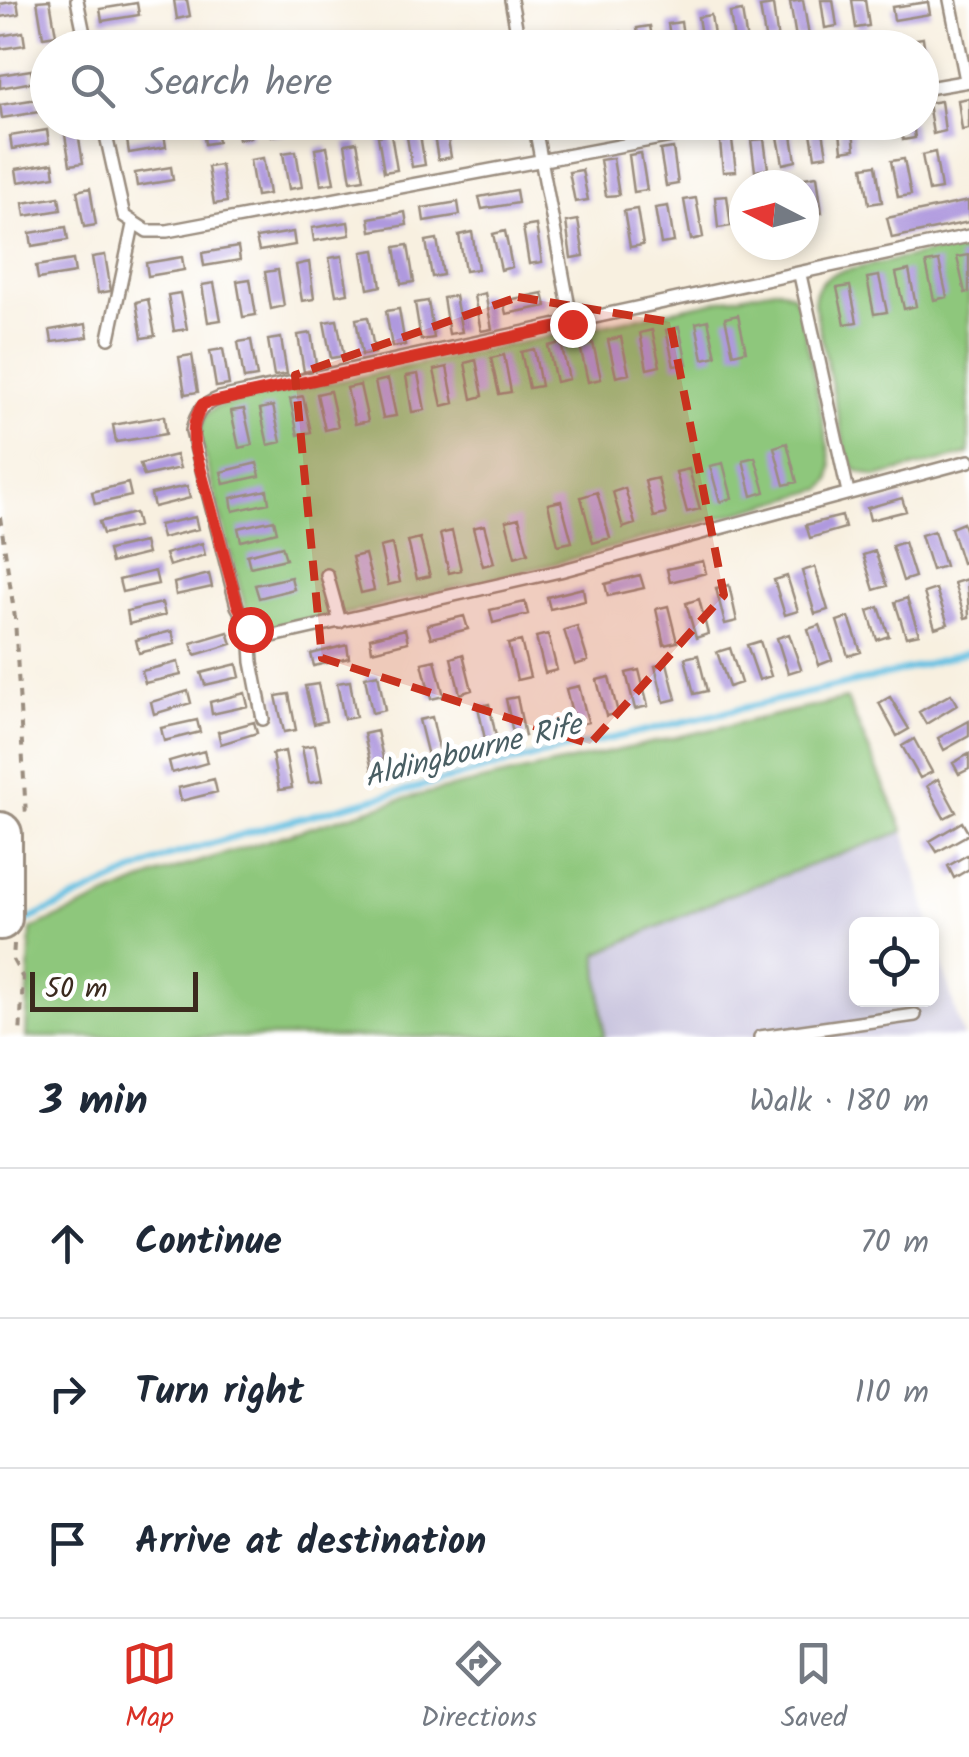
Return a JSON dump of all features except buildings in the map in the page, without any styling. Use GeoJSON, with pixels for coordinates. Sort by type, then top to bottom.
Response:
{"type":"FeatureCollection","features":[{"type":"Feature","properties":{"kind":"highway"},"geometry":{"type":"LineString","coordinates":[[0,918],[1,885],[13,829]]}},
{"type":"Feature","properties":{"kind":"lane"},"geometry":{"type":"LineString","coordinates":[[77,0],[83,30]]}},
{"type":"Feature","properties":{"kind":"lane"},"geometry":{"type":"LineString","coordinates":[[511,0],[517,30]]}},
{"type":"Feature","properties":{"kind":"lane"},"geometry":{"type":"LineString","coordinates":[[939,86],[967,81],[950,0]]}},
{"type":"Feature","properties":{"kind":"lane"},"geometry":{"type":"LineString","coordinates":[[107,140],[124,216],[147,231],[167,231],[654,140]]}},
{"type":"Feature","properties":{"kind":"lane"},"geometry":{"type":"LineString","coordinates":[[537,140],[572,324]]}},
{"type":"Feature","properties":{"kind":"lane"},"geometry":{"type":"LineString","coordinates":[[109,338],[133,224]]}},
{"type":"Feature","properties":{"kind":"lane"},"geometry":{"type":"LineString","coordinates":[[263,719],[250,629],[238,606],[192,432],[194,418],[203,404],[969,236]]}},
{"type":"Feature","properties":{"kind":"lane"},"geometry":{"type":"LineString","coordinates":[[800,275],[848,492]]}},
{"type":"Feature","properties":{"kind":"lane"},"geometry":{"type":"LineString","coordinates":[[250,629],[274,636],[560,571],[969,460]]}},
{"type":"Feature","properties":{"kind":"lane"},"geometry":{"type":"LineString","coordinates":[[327,575],[340,622]]}},
{"type":"Feature","properties":{"kind":"lane"},"geometry":{"type":"LineString","coordinates":[[760,1037],[915,1015]]}},
{"type":"Feature","properties":{"kind":"path"},"geometry":{"type":"LineString","coordinates":[[0,517],[16,618],[13,829]]}},
{"type":"Feature","properties":{"kind":"path"},"geometry":{"type":"LineString","coordinates":[[13,960],[23,978],[20,1037]]}},
{"type":"Feature","properties":{"kind":"highlighted area"},"geometry":{"type":"Polygon","coordinates":[[[518,297],[670,322],[724,595],[590,744],[322,658],[295,375],[518,297]]]}},
{"type":"Feature","properties":{"kind":"shaded area"},"geometry":{"type":"Polygon","coordinates":[[[904,831],[929,917],[849,917],[849,1007],[939,1007],[939,953],[963,1037],[604,1037],[596,954],[729,895],[904,831]]]}},
{"type":"Feature","properties":{"kind":"green space"},"geometry":{"type":"Polygon","coordinates":[[[969,244],[969,454],[876,477],[856,470],[847,457],[814,303],[818,287],[839,272],[969,244]]]}},
{"type":"Feature","properties":{"kind":"green space"},"geometry":{"type":"Polygon","coordinates":[[[778,288],[792,294],[800,308],[832,466],[830,480],[823,489],[550,565],[279,630],[259,624],[245,607],[199,436],[206,414],[216,407],[778,288]]]}},
{"type":"Feature","properties":{"kind":"green space"},"geometry":{"type":"Polygon","coordinates":[[[847,699],[904,831],[729,895],[597,954],[604,1037],[26,1037],[31,929],[159,874],[410,797],[847,699]]]}},
{"type":"Feature","properties":{"kind":"waterway","name":"Aldingbourne Rife"},"geometry":{"type":"LineString","coordinates":[[15,926],[166,857],[274,825],[540,755],[969,652]]}},
{"type":"Feature","properties":{"kind":"route"},"geometry":{"type":"LineString","coordinates":[[250,629],[238,606],[196,453],[192,432],[194,418],[203,404],[572,324]]}}]}
